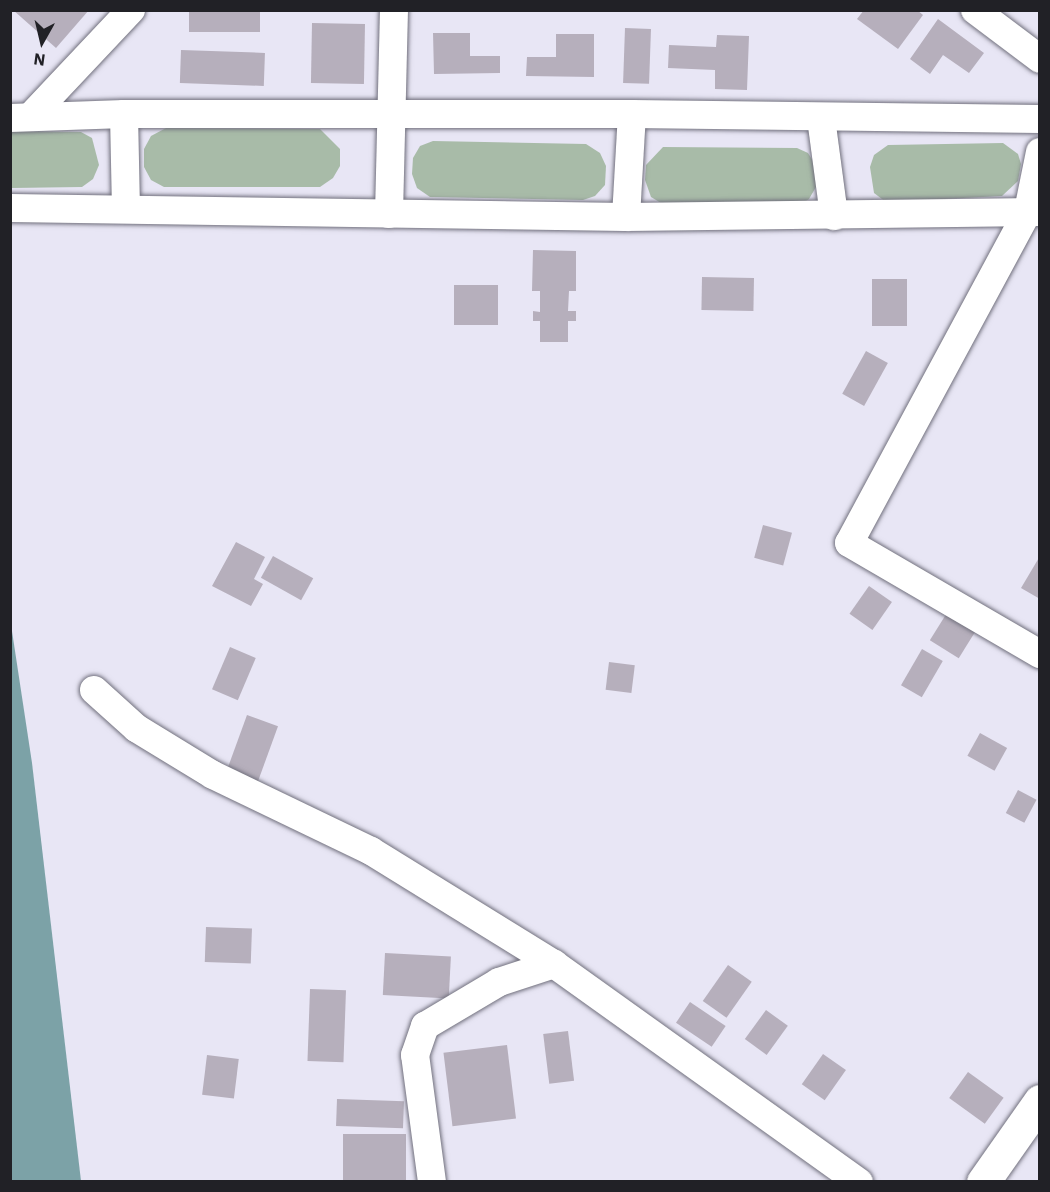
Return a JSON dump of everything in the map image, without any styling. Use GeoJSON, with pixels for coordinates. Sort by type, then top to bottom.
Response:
{"type":"FeatureCollection","features":[{"type":"Feature","properties":{"kind":"main road"},"geometry":{"type":"LineString","coordinates":[[983,1182],[1040,1101]]}},
{"type":"Feature","properties":{"kind":"street"},"geometry":{"type":"LineString","coordinates":[[21,117],[131,10]]}},
{"type":"Feature","properties":{"kind":"street"},"geometry":{"type":"LineString","coordinates":[[389,214],[394,10]]}},
{"type":"Feature","properties":{"kind":"street"},"geometry":{"type":"LineString","coordinates":[[975,10],[1040,59]]}},
{"type":"Feature","properties":{"kind":"street"},"geometry":{"type":"LineString","coordinates":[[21,117],[124,114],[632,114],[1040,119]]}},
{"type":"Feature","properties":{"kind":"street"},"geometry":{"type":"LineString","coordinates":[[124,114],[126,207]]}},
{"type":"Feature","properties":{"kind":"street"},"geometry":{"type":"LineString","coordinates":[[626,217],[632,114]]}},
{"type":"Feature","properties":{"kind":"street"},"geometry":{"type":"LineString","coordinates":[[821,118],[834,216]]}},
{"type":"Feature","properties":{"kind":"street"},"geometry":{"type":"LineString","coordinates":[[1040,152],[1034,212],[849,543],[1040,654]]}},
{"type":"Feature","properties":{"kind":"street"},"geometry":{"type":"LineString","coordinates":[[10,208],[126,207],[626,217],[1034,212]]}},
{"type":"Feature","properties":{"kind":"street"},"geometry":{"type":"LineString","coordinates":[[94,690],[136,728],[213,775],[371,851],[554,964],[859,1182]]}},
{"type":"Feature","properties":{"kind":"street"},"geometry":{"type":"LineString","coordinates":[[432,1182],[415,1055],[425,1026],[499,982],[554,964]]}},
{"type":"Feature","properties":{"kind":"shaded area"},"geometry":{"type":"Polygon","coordinates":[[[166,128],[320,129],[340,149],[340,166],[333,178],[320,187],[164,187],[151,180],[144,167],[144,149],[151,136],[166,128]]]}},
{"type":"Feature","properties":{"kind":"shaded area"},"geometry":{"type":"Polygon","coordinates":[[[11,131],[81,132],[92,138],[99,165],[93,179],[82,187],[11,188],[11,131]]]}},
{"type":"Feature","properties":{"kind":"shaded area"},"geometry":{"type":"Polygon","coordinates":[[[433,141],[586,144],[600,153],[606,166],[605,185],[595,196],[583,200],[430,197],[417,188],[412,174],[413,158],[420,146],[433,141]]]}},
{"type":"Feature","properties":{"kind":"shaded area"},"geometry":{"type":"Polygon","coordinates":[[[1003,143],[1018,154],[1021,164],[1018,181],[1002,196],[886,202],[874,193],[870,167],[874,155],[888,145],[1003,143]]]}},
{"type":"Feature","properties":{"kind":"shaded area"},"geometry":{"type":"Polygon","coordinates":[[[663,147],[797,148],[808,153],[816,166],[816,187],[809,199],[797,207],[666,206],[651,197],[645,180],[646,165],[663,147]]]}},
{"type":"Feature","properties":{"kind":"shaded area"},"geometry":{"type":"Polygon","coordinates":[[[10,618],[32,763],[81,1181],[11,1181],[10,618]]]}},
{"type":"Feature","properties":{"kind":"building"},"geometry":{"type":"Polygon","coordinates":[[[13,10],[89,10],[56,48],[13,10]]]}},
{"type":"Feature","properties":{"kind":"building"},"geometry":{"type":"Polygon","coordinates":[[[189,10],[260,10],[260,32],[189,32],[189,10]]]}},
{"type":"Feature","properties":{"kind":"building"},"geometry":{"type":"Polygon","coordinates":[[[864,10],[917,10],[923,15],[898,49],[857,19],[864,10]]]}},
{"type":"Feature","properties":{"kind":"building"},"geometry":{"type":"Polygon","coordinates":[[[938,19],[984,53],[969,73],[943,55],[930,74],[910,59],[938,19]]]}},
{"type":"Feature","properties":{"kind":"building"},"geometry":{"type":"Polygon","coordinates":[[[312,23],[365,24],[364,84],[311,83],[312,23]]]}},
{"type":"Feature","properties":{"kind":"building"},"geometry":{"type":"Polygon","coordinates":[[[625,28],[651,29],[649,84],[623,83],[625,28]]]}},
{"type":"Feature","properties":{"kind":"building"},"geometry":{"type":"Polygon","coordinates":[[[433,33],[470,33],[470,56],[500,56],[500,73],[434,74],[433,33]]]}},
{"type":"Feature","properties":{"kind":"building"},"geometry":{"type":"Polygon","coordinates":[[[556,34],[594,34],[594,77],[526,76],[527,57],[556,57],[556,34]]]}},
{"type":"Feature","properties":{"kind":"building"},"geometry":{"type":"Polygon","coordinates":[[[717,35],[749,36],[747,90],[715,89],[715,70],[668,68],[669,45],[716,47],[717,35]]]}},
{"type":"Feature","properties":{"kind":"building"},"geometry":{"type":"Polygon","coordinates":[[[181,50],[265,53],[264,86],[180,83],[181,50]]]}},
{"type":"Feature","properties":{"kind":"building"},"geometry":{"type":"Polygon","coordinates":[[[533,250],[576,251],[576,291],[569,291],[568,311],[576,311],[576,321],[568,321],[568,342],[540,342],[540,321],[533,321],[533,311],[540,312],[540,291],[532,291],[533,250]]]}},
{"type":"Feature","properties":{"kind":"building"},"geometry":{"type":"Polygon","coordinates":[[[702,277],[754,278],[753,311],[701,310],[702,277]]]}},
{"type":"Feature","properties":{"kind":"building"},"geometry":{"type":"Polygon","coordinates":[[[872,279],[907,279],[907,326],[872,326],[872,279]]]}},
{"type":"Feature","properties":{"kind":"building"},"geometry":{"type":"Polygon","coordinates":[[[454,285],[498,285],[498,325],[454,325],[454,285]]]}},
{"type":"Feature","properties":{"kind":"building"},"geometry":{"type":"Polygon","coordinates":[[[866,351],[888,363],[864,406],[842,394],[866,351]]]}},
{"type":"Feature","properties":{"kind":"building"},"geometry":{"type":"Polygon","coordinates":[[[763,525],[792,533],[783,566],[754,558],[763,525]]]}},
{"type":"Feature","properties":{"kind":"building"},"geometry":{"type":"Polygon","coordinates":[[[236,542],[265,557],[254,579],[263,584],[251,606],[212,586],[236,542]]]}},
{"type":"Feature","properties":{"kind":"building"},"geometry":{"type":"Polygon","coordinates":[[[273,556],[313,578],[301,600],[261,578],[273,556]]]}},
{"type":"Feature","properties":{"kind":"building"},"geometry":{"type":"Polygon","coordinates":[[[1040,556],[1040,599],[1021,588],[1040,556]]]}},
{"type":"Feature","properties":{"kind":"building"},"geometry":{"type":"Polygon","coordinates":[[[869,586],[892,602],[872,630],[849,614],[869,586]]]}},
{"type":"Feature","properties":{"kind":"building"},"geometry":{"type":"Polygon","coordinates":[[[950,608],[979,626],[959,658],[930,640],[950,608]]]}},
{"type":"Feature","properties":{"kind":"building"},"geometry":{"type":"Polygon","coordinates":[[[230,647],[256,658],[238,700],[212,689],[230,647]]]}},
{"type":"Feature","properties":{"kind":"building"},"geometry":{"type":"Polygon","coordinates":[[[922,649],[943,661],[922,697],[901,685],[922,649]]]}},
{"type":"Feature","properties":{"kind":"building"},"geometry":{"type":"Polygon","coordinates":[[[609,662],[635,665],[631,693],[606,690],[609,662]]]}},
{"type":"Feature","properties":{"kind":"building"},"geometry":{"type":"Polygon","coordinates":[[[247,715],[278,726],[258,782],[227,770],[247,715]]]}},
{"type":"Feature","properties":{"kind":"building"},"geometry":{"type":"Polygon","coordinates":[[[980,733],[1007,748],[995,771],[967,756],[980,733]]]}},
{"type":"Feature","properties":{"kind":"building"},"geometry":{"type":"Polygon","coordinates":[[[1018,790],[1037,800],[1024,823],[1006,813],[1018,790]]]}},
{"type":"Feature","properties":{"kind":"building"},"geometry":{"type":"Polygon","coordinates":[[[206,927],[252,929],[251,964],[205,962],[206,927]]]}},
{"type":"Feature","properties":{"kind":"building"},"geometry":{"type":"Polygon","coordinates":[[[385,953],[451,956],[449,998],[383,995],[385,953]]]}},
{"type":"Feature","properties":{"kind":"building"},"geometry":{"type":"Polygon","coordinates":[[[728,965],[752,982],[727,1018],[703,1001],[728,965]]]}},
{"type":"Feature","properties":{"kind":"building"},"geometry":{"type":"Polygon","coordinates":[[[310,989],[346,990],[343,1062],[307,1061],[310,989]]]}},
{"type":"Feature","properties":{"kind":"building"},"geometry":{"type":"Polygon","coordinates":[[[690,1002],[726,1026],[712,1047],[676,1023],[690,1002]]]}},
{"type":"Feature","properties":{"kind":"building"},"geometry":{"type":"Polygon","coordinates":[[[766,1010],[788,1026],[767,1055],[745,1039],[766,1010]]]}},
{"type":"Feature","properties":{"kind":"building"},"geometry":{"type":"Polygon","coordinates":[[[568,1031],[574,1081],[549,1084],[543,1034],[568,1031]]]}},
{"type":"Feature","properties":{"kind":"building"},"geometry":{"type":"Polygon","coordinates":[[[507,1045],[516,1118],[452,1126],[443,1053],[507,1045]]]}},
{"type":"Feature","properties":{"kind":"building"},"geometry":{"type":"Polygon","coordinates":[[[823,1054],[846,1070],[825,1100],[802,1084],[823,1054]]]}},
{"type":"Feature","properties":{"kind":"building"},"geometry":{"type":"Polygon","coordinates":[[[207,1055],[239,1059],[234,1099],[202,1095],[207,1055]]]}},
{"type":"Feature","properties":{"kind":"building"},"geometry":{"type":"Polygon","coordinates":[[[968,1072],[1004,1098],[985,1124],[949,1098],[968,1072]]]}},
{"type":"Feature","properties":{"kind":"building"},"geometry":{"type":"Polygon","coordinates":[[[337,1099],[404,1101],[403,1128],[336,1126],[337,1099]]]}},
{"type":"Feature","properties":{"kind":"building"},"geometry":{"type":"Polygon","coordinates":[[[343,1134],[406,1134],[406,1182],[343,1182],[343,1134]]]}}]}
